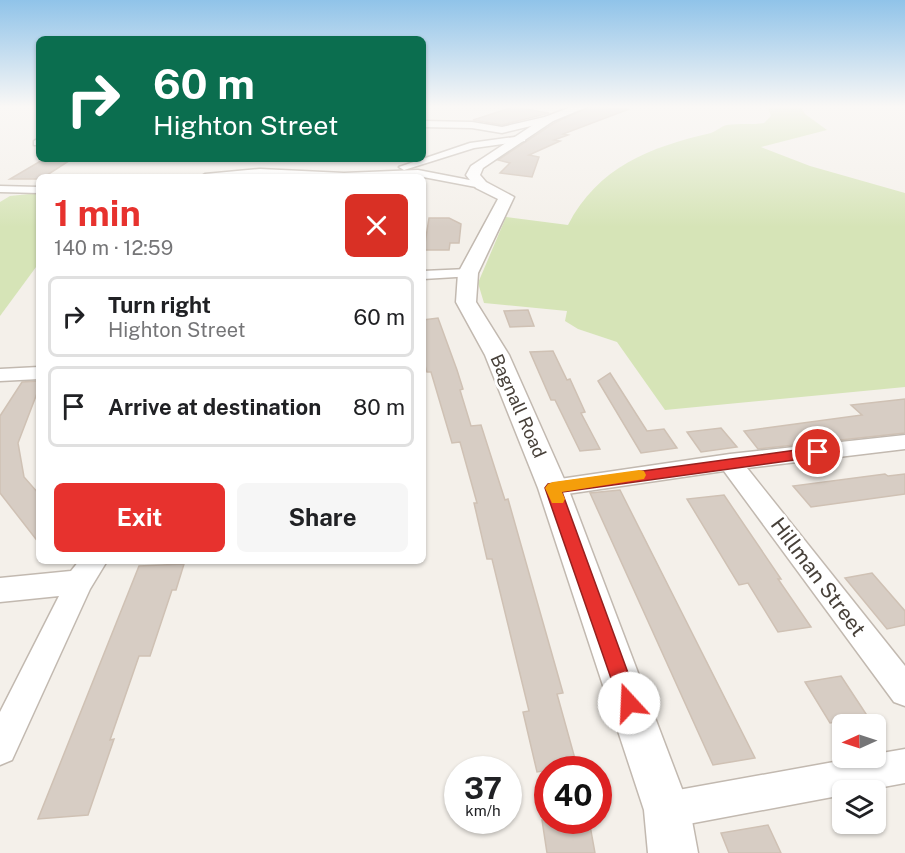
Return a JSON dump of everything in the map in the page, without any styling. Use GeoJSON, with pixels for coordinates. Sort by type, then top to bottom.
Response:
{"type":"FeatureCollection","features":[{"type":"Feature","properties":{"kind":"street"},"geometry":{"type":"LineString","coordinates":[[426,160],[467,147]]}},
{"type":"Feature","properties":{"kind":"street"},"geometry":{"type":"LineString","coordinates":[[481,185],[473,175],[478,166],[509,147]]}},
{"type":"Feature","properties":{"kind":"street"},"geometry":{"type":"LineString","coordinates":[[386,173],[420,162]]}},
{"type":"Feature","properties":{"kind":"street"},"geometry":{"type":"LineString","coordinates":[[238,174],[260,172],[298,174]]}},
{"type":"Feature","properties":{"kind":"street"},"geometry":{"type":"LineString","coordinates":[[369,174],[432,174],[458,182],[481,185]]}},
{"type":"Feature","properties":{"kind":"street","name":"Bagnall Road"},"geometry":{"type":"LineString","coordinates":[[481,185],[506,197],[468,273],[466,302],[497,355],[553,488],[667,810],[673,853]]}},
{"type":"Feature","properties":{"kind":"street"},"geometry":{"type":"LineString","coordinates":[[0,189],[36,190]]}},
{"type":"Feature","properties":{"kind":"street"},"geometry":{"type":"LineString","coordinates":[[426,275],[468,273]]}},
{"type":"Feature","properties":{"kind":"street"},"geometry":{"type":"LineString","coordinates":[[0,375],[36,373]]}},
{"type":"Feature","properties":{"kind":"street"},"geometry":{"type":"LineString","coordinates":[[553,488],[730,462],[905,442]]}},
{"type":"Feature","properties":{"kind":"street","name":"Hillman Street"},"geometry":{"type":"LineString","coordinates":[[730,462],[905,691]]}},
{"type":"Feature","properties":{"kind":"street"},"geometry":{"type":"LineString","coordinates":[[0,590],[87,571]]}},
{"type":"Feature","properties":{"kind":"street"},"geometry":{"type":"LineString","coordinates":[[0,748],[87,571]]}},
{"type":"Feature","properties":{"kind":"street"},"geometry":{"type":"LineString","coordinates":[[667,810],[905,766]]}},
{"type":"Feature","properties":{"kind":"green space"},"geometry":{"type":"Polygon","coordinates":[[[662,147],[762,147],[810,166],[905,193],[905,387],[665,410],[617,342],[578,329],[565,321],[567,311],[484,303],[478,283],[506,217],[568,225],[594,188],[628,162],[662,147]]]}},
{"type":"Feature","properties":{"kind":"green space"},"geometry":{"type":"Polygon","coordinates":[[[36,193],[36,267],[0,316],[0,202],[10,196],[36,193]]]}},
{"type":"Feature","properties":{"kind":"building"},"geometry":{"type":"Polygon","coordinates":[[[518,147],[547,147],[529,155],[539,157],[532,177],[500,173],[510,163],[498,160],[518,147]]]}},
{"type":"Feature","properties":{"kind":"building"},"geometry":{"type":"Polygon","coordinates":[[[39,162],[67,162],[49,174],[36,174],[36,179],[10,179],[39,162]]]}},
{"type":"Feature","properties":{"kind":"building"},"geometry":{"type":"Polygon","coordinates":[[[429,218],[449,218],[461,224],[459,243],[450,243],[449,250],[426,250],[429,218]]]}},
{"type":"Feature","properties":{"kind":"building"},"geometry":{"type":"Polygon","coordinates":[[[528,310],[534,326],[510,327],[504,311],[528,310]]]}},
{"type":"Feature","properties":{"kind":"building"},"geometry":{"type":"Polygon","coordinates":[[[438,318],[463,389],[460,390],[471,426],[481,425],[505,500],[508,499],[563,693],[557,694],[574,756],[534,756],[534,759],[523,712],[529,711],[492,559],[487,559],[474,503],[477,503],[460,442],[452,443],[431,372],[427,372],[426,320],[438,318]]]}},
{"type":"Feature","properties":{"kind":"building"},"geometry":{"type":"Polygon","coordinates":[[[553,351],[567,380],[570,379],[585,412],[581,413],[600,449],[580,451],[555,400],[551,400],[530,352],[553,351]]]}},
{"type":"Feature","properties":{"kind":"building"},"geometry":{"type":"Polygon","coordinates":[[[610,373],[647,431],[664,429],[677,448],[641,453],[598,381],[610,373]]]}},
{"type":"Feature","properties":{"kind":"building"},"geometry":{"type":"Polygon","coordinates":[[[36,381],[36,396],[18,443],[24,477],[36,491],[36,539],[0,493],[0,416],[22,382],[36,381]]]}},
{"type":"Feature","properties":{"kind":"building"},"geometry":{"type":"Polygon","coordinates":[[[905,399],[905,433],[758,449],[744,431],[862,415],[851,405],[905,399]]]}},
{"type":"Feature","properties":{"kind":"building"},"geometry":{"type":"Polygon","coordinates":[[[721,428],[737,447],[701,452],[687,432],[721,428]]]}},
{"type":"Feature","properties":{"kind":"building"},"geometry":{"type":"Polygon","coordinates":[[[885,474],[888,476],[905,474],[905,494],[811,507],[793,486],[885,474]]]}},
{"type":"Feature","properties":{"kind":"building"},"geometry":{"type":"Polygon","coordinates":[[[620,490],[755,758],[713,765],[590,493],[620,490]]]}},
{"type":"Feature","properties":{"kind":"building"},"geometry":{"type":"Polygon","coordinates":[[[724,495],[811,627],[778,632],[748,583],[739,585],[687,499],[724,495]]]}},
{"type":"Feature","properties":{"kind":"building"},"geometry":{"type":"Polygon","coordinates":[[[184,564],[176,590],[172,590],[150,656],[139,656],[110,740],[114,739],[88,815],[38,819],[139,566],[184,564]]]}},
{"type":"Feature","properties":{"kind":"building"},"geometry":{"type":"Polygon","coordinates":[[[872,573],[905,611],[905,625],[887,629],[845,578],[872,573]]]}},
{"type":"Feature","properties":{"kind":"building"},"geometry":{"type":"Polygon","coordinates":[[[841,676],[866,714],[832,714],[832,723],[830,723],[805,682],[841,676]]]}},
{"type":"Feature","properties":{"kind":"building"},"geometry":{"type":"Polygon","coordinates":[[[768,825],[781,853],[729,853],[721,833],[768,825]]]}},
{"type":"Feature","properties":{"kind":"building"},"geometry":{"type":"Polygon","coordinates":[[[544,834],[592,834],[595,853],[547,853],[544,834]]]}},
{"type":"Feature","properties":{"kind":"slow traffic"},"geometry":{"type":"LineString","coordinates":[[557,499],[553,488],[639,475]]}},
{"type":"Feature","properties":{"kind":"route"},"geometry":{"type":"LineString","coordinates":[[629,703],[553,488],[730,462],[818,452]]}}]}
